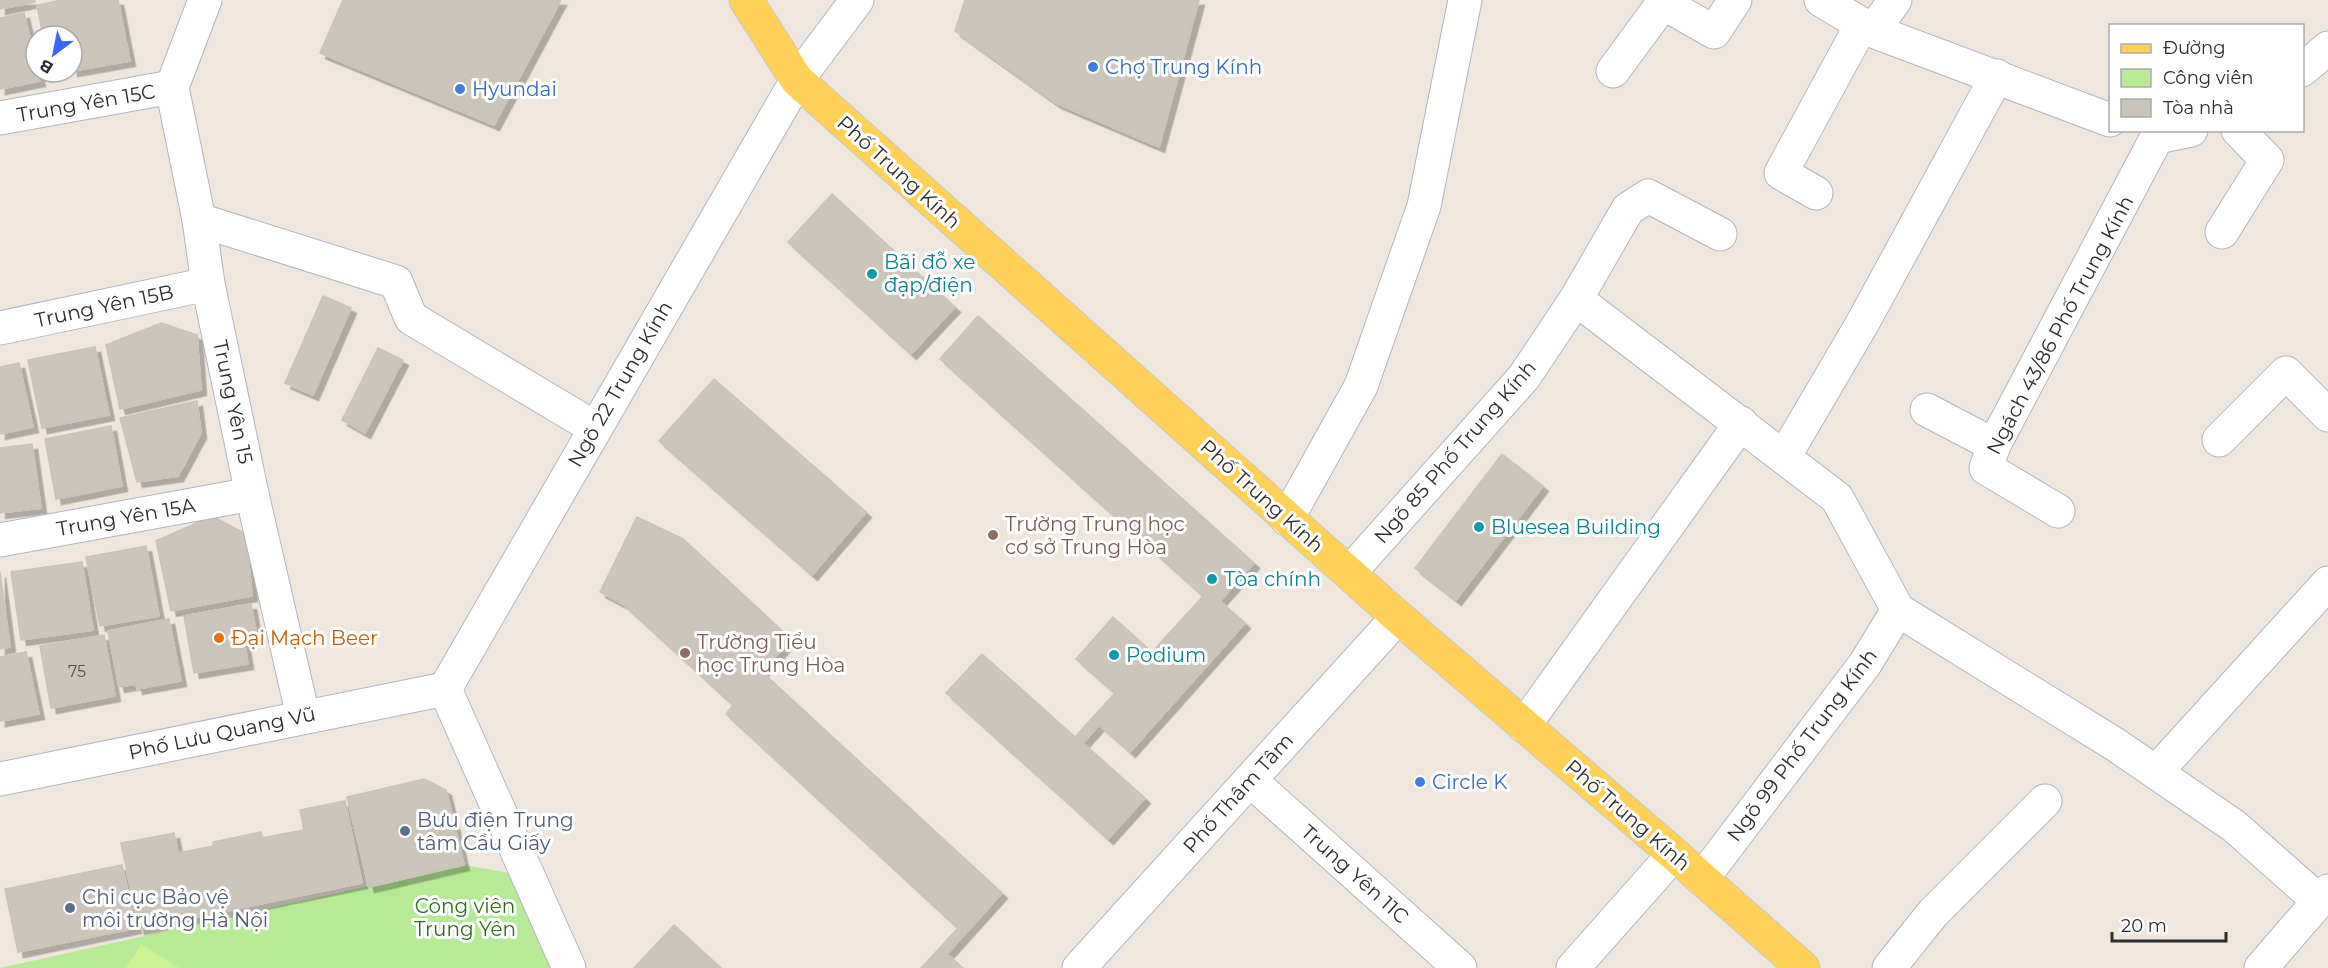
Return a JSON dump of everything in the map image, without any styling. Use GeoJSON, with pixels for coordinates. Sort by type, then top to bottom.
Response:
{"type":"FeatureCollection","features":[{"type":"Feature","properties":{"kind":"main road","name":"Phố Trung Kính"},"geometry":{"type":"LineString","coordinates":[[746,0],[797,80],[1398,617],[1803,968]]}},
{"type":"Feature","properties":{"kind":"street"},"geometry":{"type":"LineString","coordinates":[[172,87],[205,0]]}},
{"type":"Feature","properties":{"kind":"street","name":"Ngõ 22 Trung Kính"},"geometry":{"type":"LineString","coordinates":[[445,689],[797,80],[857,0]]}},
{"type":"Feature","properties":{"kind":"street"},"geometry":{"type":"LineString","coordinates":[[1287,519],[1361,386],[1424,206],[1464,0]]}},
{"type":"Feature","properties":{"kind":"street"},"geometry":{"type":"LineString","coordinates":[[1612,70],[1663,3],[1714,32],[1735,0]]}},
{"type":"Feature","properties":{"kind":"street"},"geometry":{"type":"LineString","coordinates":[[1821,0],[1868,27],[2109,120]]}},
{"type":"Feature","properties":{"kind":"street"},"geometry":{"type":"LineString","coordinates":[[1816,193],[1780,173],[1868,27],[1895,0]]}},
{"type":"Feature","properties":{"kind":"street"},"geometry":{"type":"LineString","coordinates":[[2304,68],[2328,48]]}},
{"type":"Feature","properties":{"kind":"street"},"geometry":{"type":"LineString","coordinates":[[1784,457],[1862,324],[1997,76]]}},
{"type":"Feature","properties":{"kind":"street","name":"Trung Yên 15C"},"geometry":{"type":"LineString","coordinates":[[0,118],[172,87]]}},
{"type":"Feature","properties":{"kind":"street","name":"Trung Yên 15"},"geometry":{"type":"LineString","coordinates":[[172,87],[199,220],[208,284],[252,494],[303,716]]}},
{"type":"Feature","properties":{"kind":"street","name":"Ngách 43/86 Phố Trung Kính"},"geometry":{"type":"LineString","coordinates":[[2058,511],[1986,468],[1994,445],[2148,134],[2170,132]]}},
{"type":"Feature","properties":{"kind":"street"},"geometry":{"type":"LineString","coordinates":[[2222,232],[2267,160],[2240,132]]}},
{"type":"Feature","properties":{"kind":"street","name":"Ngõ 85 Phố Trung Kính"},"geometry":{"type":"LineString","coordinates":[[1350,572],[1524,377],[1576,299],[1628,209],[1648,196],[1720,234]]}},
{"type":"Feature","properties":{"kind":"street"},"geometry":{"type":"LineString","coordinates":[[199,220],[396,282],[411,318],[595,428]]}},
{"type":"Feature","properties":{"kind":"street","name":"Trung Yên 15B"},"geometry":{"type":"LineString","coordinates":[[0,328],[208,284]]}},
{"type":"Feature","properties":{"kind":"street"},"geometry":{"type":"LineString","coordinates":[[1576,299],[1837,498],[1898,610],[2116,745],[2234,826],[2324,896],[2276,963]]}},
{"type":"Feature","properties":{"kind":"street"},"geometry":{"type":"LineString","coordinates":[[2219,440],[2286,373],[2328,415]]}},
{"type":"Feature","properties":{"kind":"street"},"geometry":{"type":"LineString","coordinates":[[1927,410],[1994,445]]}},
{"type":"Feature","properties":{"kind":"street"},"geometry":{"type":"LineString","coordinates":[[1524,726],[1741,423]]}},
{"type":"Feature","properties":{"kind":"street","name":"Trung Yên 15A"},"geometry":{"type":"LineString","coordinates":[[0,540],[252,494]]}},
{"type":"Feature","properties":{"kind":"street"},"geometry":{"type":"LineString","coordinates":[[2156,772],[2328,583]]}},
{"type":"Feature","properties":{"kind":"street","name":"Ngõ 99 Phố Trung Kính"},"geometry":{"type":"LineString","coordinates":[[1702,879],[1865,664],[1898,610]]}},
{"type":"Feature","properties":{"kind":"street","name":"Phố Thâm Tâm"},"geometry":{"type":"LineString","coordinates":[[1079,968],[1398,617]]}},
{"type":"Feature","properties":{"kind":"street"},"geometry":{"type":"LineString","coordinates":[[445,689],[569,968]]}},
{"type":"Feature","properties":{"kind":"street","name":"Phố Lưu Quang Vũ"},"geometry":{"type":"LineString","coordinates":[[0,779],[445,689]]}},
{"type":"Feature","properties":{"kind":"street","name":"Trung Yên 11C"},"geometry":{"type":"LineString","coordinates":[[1250,780],[1461,968]]}},
{"type":"Feature","properties":{"kind":"street"},"geometry":{"type":"LineString","coordinates":[[1889,968],[1933,913],[2044,801]]}},
{"type":"Feature","properties":{"kind":"street"},"geometry":{"type":"LineString","coordinates":[[1573,968],[1674,854]]}},
{"type":"Feature","properties":{"kind":"green space","name":"Công viên Trung Yên"},"geometry":{"type":"Polygon","coordinates":[[[464,865],[509,873],[555,968],[0,968],[464,865]]]}},
{"type":"Feature","properties":{"kind":"green space"},"geometry":{"type":"Polygon","coordinates":[[[141,944],[179,968],[126,968],[141,944]]]}},
{"type":"Feature","properties":{"kind":"building"},"geometry":{"type":"Polygon","coordinates":[[[0,0],[35,0],[35,2],[0,9],[0,0]]]}},
{"type":"Feature","properties":{"kind":"building"},"geometry":{"type":"Polygon","coordinates":[[[62,0],[118,0],[130,61],[84,69],[84,24],[41,24],[37,5],[62,0]]]}},
{"type":"Feature","properties":{"kind":"building","name":"Hyundai"},"geometry":{"type":"Polygon","coordinates":[[[343,0],[561,0],[494,125],[320,53],[343,0]]]}},
{"type":"Feature","properties":{"kind":"building","name":"Chợ Trung Kính"},"geometry":{"type":"Polygon","coordinates":[[[965,0],[1199,0],[1159,147],[1056,103],[955,31],[965,0]]]}},
{"type":"Feature","properties":{"kind":"building"},"geometry":{"type":"Polygon","coordinates":[[[24,13],[27,24],[24,24],[25,84],[0,89],[0,18],[24,13]]]}},
{"type":"Feature","properties":{"kind":"building","name":"Bãi đỗ xe đạp/điện"},"geometry":{"type":"Polygon","coordinates":[[[832,194],[955,307],[911,354],[788,242],[832,194]]]}},
{"type":"Feature","properties":{"kind":"building"},"geometry":{"type":"Polygon","coordinates":[[[323,296],[351,308],[313,395],[285,383],[323,296]]]}},
{"type":"Feature","properties":{"kind":"building","name":"Tòa chính"},"geometry":{"type":"Polygon","coordinates":[[[978,316],[1254,563],[1220,601],[1245,623],[1130,752],[1099,725],[1083,743],[1145,798],[1108,839],[946,693],[982,654],[1075,737],[1203,596],[940,359],[978,316]]]}},
{"type":"Feature","properties":{"kind":"building"},"geometry":{"type":"Polygon","coordinates":[[[161,323],[197,335],[201,390],[120,409],[106,345],[161,323]]]}},
{"type":"Feature","properties":{"kind":"building"},"geometry":{"type":"Polygon","coordinates":[[[95,347],[109,415],[42,428],[28,360],[95,347]]]}},
{"type":"Feature","properties":{"kind":"building"},"geometry":{"type":"Polygon","coordinates":[[[378,348],[403,360],[365,433],[342,420],[378,348]]]}},
{"type":"Feature","properties":{"kind":"building"},"geometry":{"type":"Polygon","coordinates":[[[19,363],[33,427],[0,434],[0,367],[19,363]]]}},
{"type":"Feature","properties":{"kind":"building"},"geometry":{"type":"Polygon","coordinates":[[[714,379],[866,512],[812,575],[659,441],[714,379]]]}},
{"type":"Feature","properties":{"kind":"building"},"geometry":{"type":"Polygon","coordinates":[[[197,401],[201,433],[178,476],[137,482],[120,418],[197,401]]]}},
{"type":"Feature","properties":{"kind":"building"},"geometry":{"type":"Polygon","coordinates":[[[111,426],[122,486],[56,499],[45,439],[111,426]]]}},
{"type":"Feature","properties":{"kind":"building"},"geometry":{"type":"Polygon","coordinates":[[[32,444],[41,508],[0,513],[0,448],[32,444]]]}},
{"type":"Feature","properties":{"kind":"building","name":"Bluesea Building"},"geometry":{"type":"Polygon","coordinates":[[[1502,454],[1543,486],[1456,600],[1415,568],[1502,454]]]}},
{"type":"Feature","properties":{"kind":"building"},"geometry":{"type":"Polygon","coordinates":[[[212,516],[246,534],[252,596],[171,611],[156,541],[212,516]]]}},
{"type":"Feature","properties":{"kind":"building"},"geometry":{"type":"Polygon","coordinates":[[[637,517],[683,539],[791,639],[762,672],[1002,893],[947,954],[963,968],[921,968],[958,928],[726,714],[733,705],[623,604],[600,592],[637,517]]]}},
{"type":"Feature","properties":{"kind":"building"},"geometry":{"type":"Polygon","coordinates":[[[146,546],[159,616],[100,626],[86,557],[146,546]]]}},
{"type":"Feature","properties":{"kind":"building"},"geometry":{"type":"Polygon","coordinates":[[[82,562],[93,630],[21,640],[11,572],[82,562]]]}},
{"type":"Feature","properties":{"kind":"building"},"geometry":{"type":"Polygon","coordinates":[[[0,572],[10,647],[0,649],[0,572]]]}},
{"type":"Feature","properties":{"kind":"building","name":"Đại Mạch Beer"},"geometry":{"type":"Polygon","coordinates":[[[251,604],[257,637],[244,639],[248,664],[194,673],[184,616],[251,604]]]}},
{"type":"Feature","properties":{"kind":"building","name":"Podium"},"geometry":{"type":"Polygon","coordinates":[[[1113,617],[1152,652],[1115,693],[1076,659],[1113,617]]]}},
{"type":"Feature","properties":{"kind":"building"},"geometry":{"type":"Polygon","coordinates":[[[169,619],[181,681],[137,689],[136,684],[119,687],[108,631],[169,619]]]}},
{"type":"Feature","properties":{"kind":"building"},"geometry":{"type":"Polygon","coordinates":[[[104,635],[115,696],[51,708],[40,646],[104,635]]]}},
{"type":"Feature","properties":{"kind":"building"},"geometry":{"type":"Polygon","coordinates":[[[26,652],[39,714],[0,721],[0,657],[26,652]]]}},
{"type":"Feature","properties":{"kind":"building","name":"Bưu điện Trung tâm Cầu Giấy"},"geometry":{"type":"Polygon","coordinates":[[[424,779],[446,790],[464,865],[369,887],[347,797],[424,779]]]}},
{"type":"Feature","properties":{"kind":"building"},"geometry":{"type":"Polygon","coordinates":[[[345,801],[362,883],[139,929],[121,843],[174,833],[178,853],[213,846],[213,842],[261,832],[262,838],[304,830],[300,810],[345,801]]]}},
{"type":"Feature","properties":{"kind":"building","name":"Chi cục Bảo vệ môi trường Hà Nội"},"geometry":{"type":"Polygon","coordinates":[[[122,865],[136,928],[18,952],[5,889],[122,865]]]}},
{"type":"Feature","properties":{"kind":"building"},"geometry":{"type":"Polygon","coordinates":[[[674,925],[721,968],[634,968],[674,925]]]}},
{"type":"Feature","properties":{"kind":"place","name":"Chợ Trung Kính"},"geometry":{"type":"Point","coordinates":[1093,67]}},
{"type":"Feature","properties":{"kind":"place","name":"Hyundai"},"geometry":{"type":"Point","coordinates":[460,89]}},
{"type":"Feature","properties":{"kind":"place","name":"Bãi đỗ xe đạp/điện"},"geometry":{"type":"Point","coordinates":[872,274]}},
{"type":"Feature","properties":{"kind":"place","name":"Bluesea Building"},"geometry":{"type":"Point","coordinates":[1479,527]}},
{"type":"Feature","properties":{"kind":"place","name":"Trường Trung học cơ sở Trung Hòa"},"geometry":{"type":"Point","coordinates":[993,535]}},
{"type":"Feature","properties":{"kind":"place","name":"Tòa chính"},"geometry":{"type":"Point","coordinates":[1212,579]}},
{"type":"Feature","properties":{"kind":"place","name":"Đại Mạch Beer"},"geometry":{"type":"Point","coordinates":[219,638]}},
{"type":"Feature","properties":{"kind":"place","name":"Trường Tiểu học Trung Hòa"},"geometry":{"type":"Point","coordinates":[685,653]}},
{"type":"Feature","properties":{"kind":"place","name":"Podium"},"geometry":{"type":"Point","coordinates":[1114,655]}},
{"type":"Feature","properties":{"kind":"place","name":"Circle K"},"geometry":{"type":"Point","coordinates":[1420,782]}},
{"type":"Feature","properties":{"kind":"place","name":"Bưu điện Trung tâm Cầu Giấy"},"geometry":{"type":"Point","coordinates":[405,831]}},
{"type":"Feature","properties":{"kind":"place","name":"Chi cục Bảo vệ môi trường Hà Nội"},"geometry":{"type":"Point","coordinates":[70,908]}}]}
